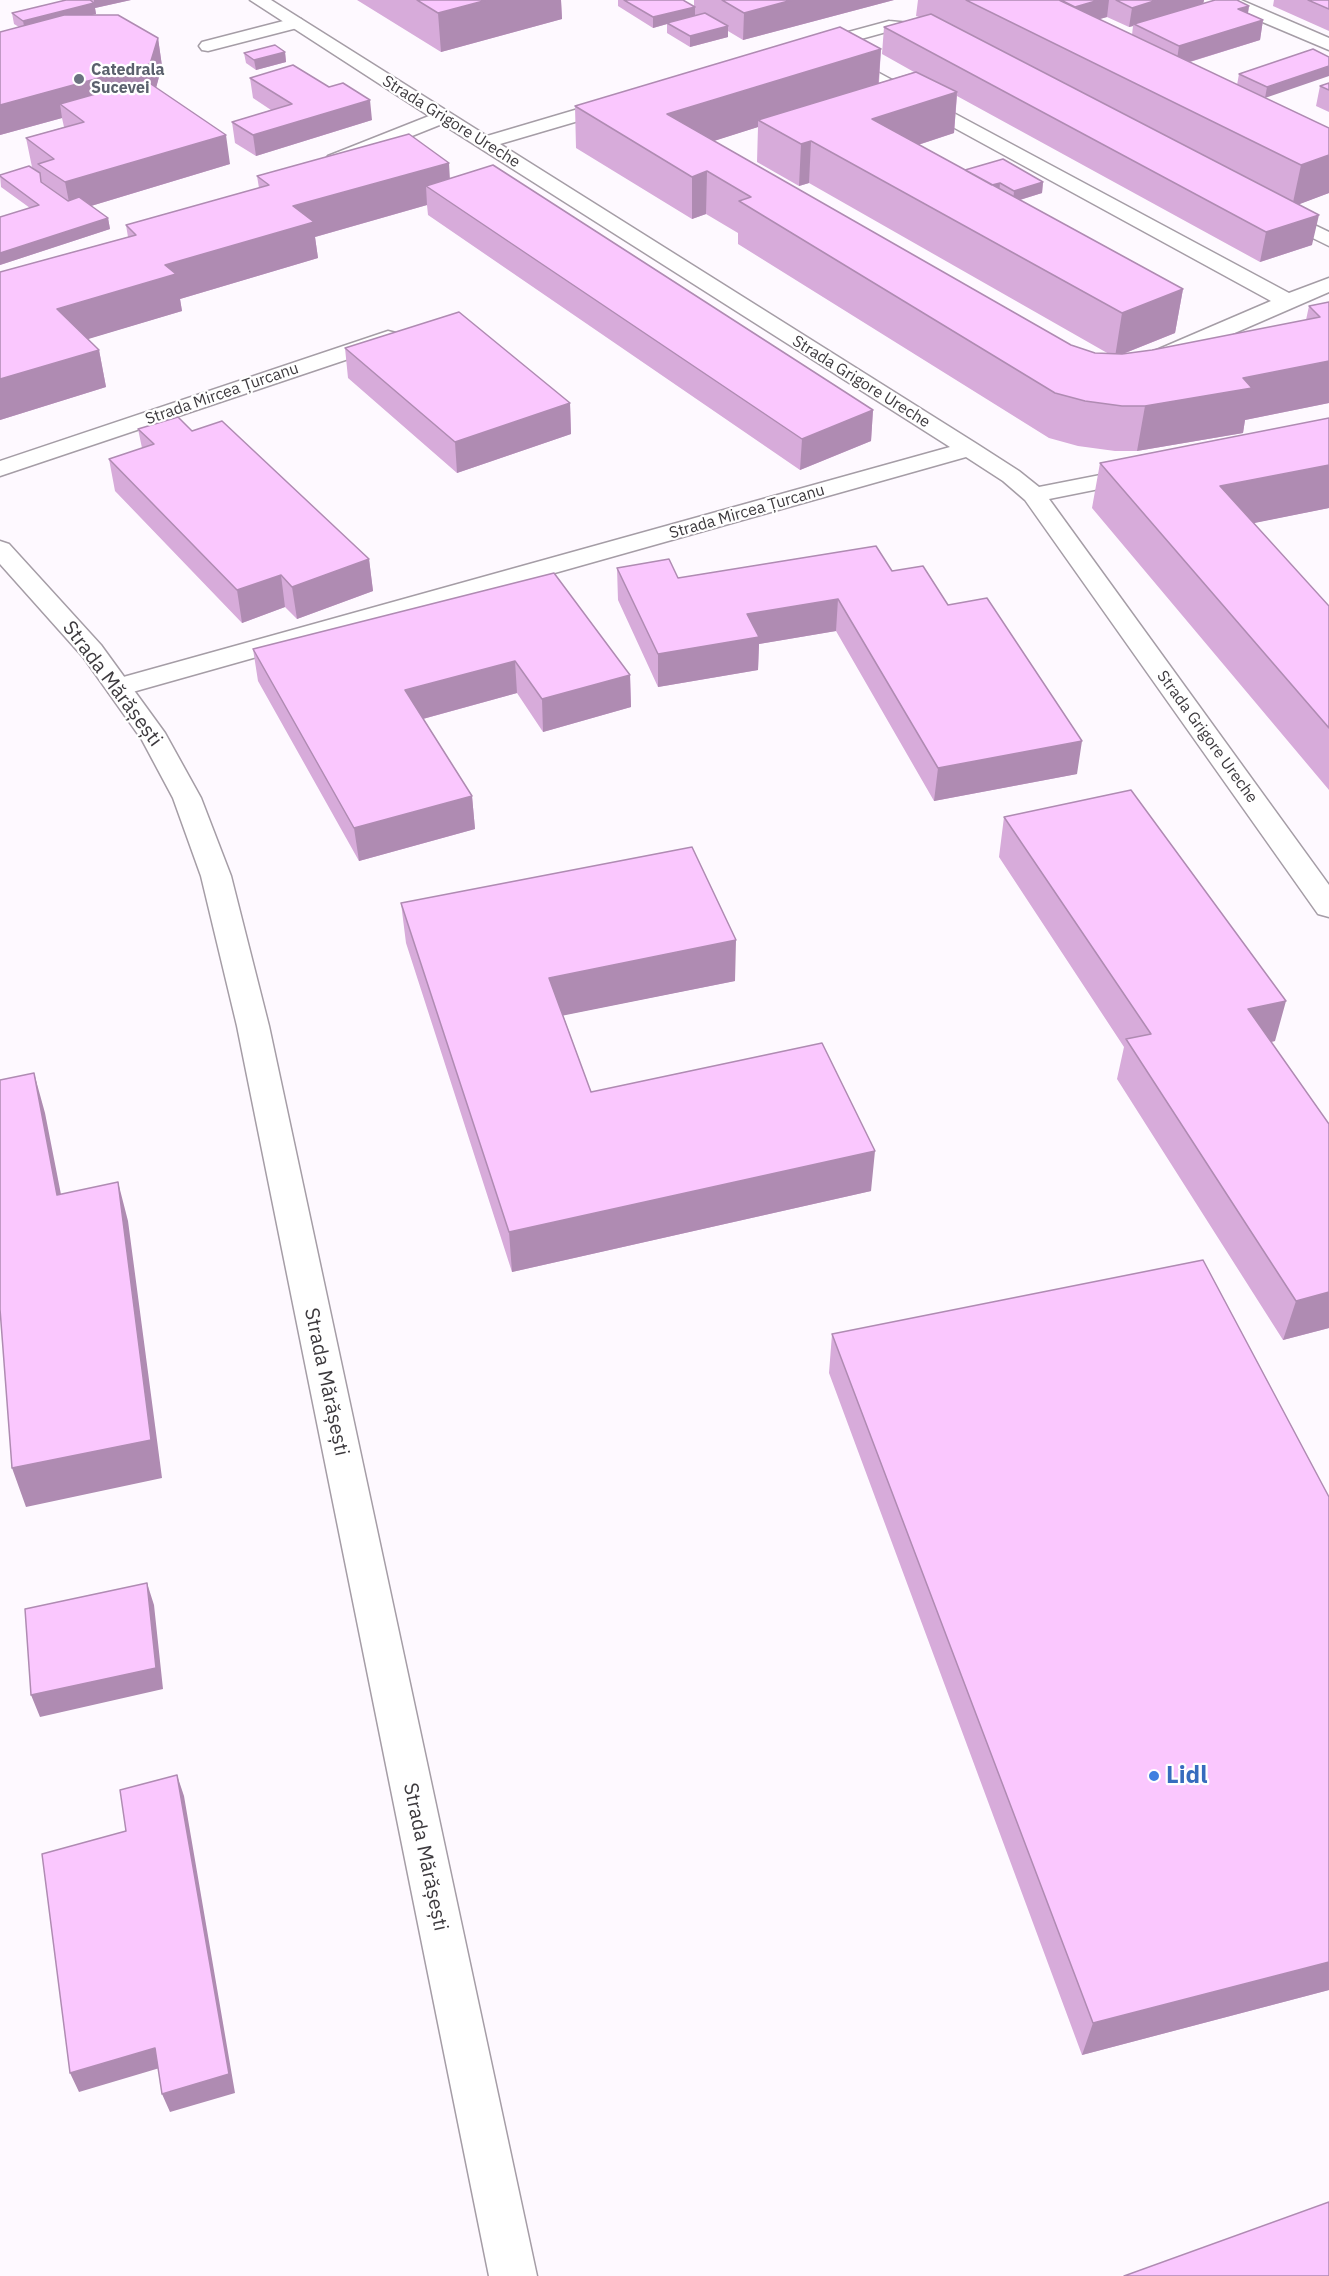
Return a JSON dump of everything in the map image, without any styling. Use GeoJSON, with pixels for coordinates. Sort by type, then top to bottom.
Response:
{"type":"FeatureCollection","features":[{"type":"Feature","properties":{"kind":"street","name":"Strada Grigore Ureche"},"geometry":{"type":"LineString","coordinates":[[259,0],[969,449],[1011,476],[1034,495],[1329,907]]}},
{"type":"Feature","properties":{"kind":"street"},"geometry":{"type":"LineString","coordinates":[[1226,0],[1329,45]]}},
{"type":"Feature","properties":{"kind":"street"},"geometry":{"type":"LineString","coordinates":[[208,46],[295,23]]}},
{"type":"Feature","properties":{"kind":"street"},"geometry":{"type":"LineString","coordinates":[[796,52],[889,26],[901,25],[915,28],[941,41]]}},
{"type":"Feature","properties":{"kind":"street"},"geometry":{"type":"LineString","coordinates":[[817,46],[1287,301]]}},
{"type":"Feature","properties":{"kind":"street"},"geometry":{"type":"LineString","coordinates":[[483,143],[641,97]]}},
{"type":"Feature","properties":{"kind":"street"},"geometry":{"type":"LineString","coordinates":[[321,166],[442,117]]}},
{"type":"Feature","properties":{"kind":"street"},"geometry":{"type":"LineString","coordinates":[[1256,202],[1329,240]]}},
{"type":"Feature","properties":{"kind":"street"},"geometry":{"type":"LineString","coordinates":[[1138,363],[1169,354],[1329,284]]}},
{"type":"Feature","properties":{"kind":"street","name":"Strada Mircea Țurcanu"},"geometry":{"type":"LineString","coordinates":[[0,469],[413,329]]}},
{"type":"Feature","properties":{"kind":"street","name":"Strada Mircea Țurcanu"},"geometry":{"type":"LineString","coordinates":[[119,687],[969,449]]}},
{"type":"Feature","properties":{"kind":"street"},"geometry":{"type":"LineString","coordinates":[[1034,495],[1165,470]]}},
{"type":"Feature","properties":{"kind":"street","name":"Strada Mărășești"},"geometry":{"type":"LineString","coordinates":[[0,549],[63,617],[119,687],[155,739],[187,798],[216,876],[253,1026],[513,2276]]}},
{"type":"Feature","properties":{"kind":"building"},"geometry":{"type":"Polygon","coordinates":[[[66,0],[90,0],[94,3],[23,21],[12,13],[66,0]]]}},
{"type":"Feature","properties":{"kind":"building"},"geometry":{"type":"Polygon","coordinates":[[[417,0],[487,0],[438,13],[417,0]]]}},
{"type":"Feature","properties":{"kind":"building"},"geometry":{"type":"Polygon","coordinates":[[[624,0],[683,0],[695,7],[653,17],[624,0]]]}},
{"type":"Feature","properties":{"kind":"building"},"geometry":{"type":"Polygon","coordinates":[[[722,0],[792,0],[744,13],[722,0]]]}},
{"type":"Feature","properties":{"kind":"building"},"geometry":{"type":"Polygon","coordinates":[[[966,0],[1059,0],[1329,128],[1329,155],[1301,165],[966,0]]]}},
{"type":"Feature","properties":{"kind":"building"},"geometry":{"type":"Polygon","coordinates":[[[1061,0],[1099,0],[1075,7],[1061,0]]]}},
{"type":"Feature","properties":{"kind":"building"},"geometry":{"type":"Polygon","coordinates":[[[1116,0],[1157,0],[1132,8],[1116,0]]]}},
{"type":"Feature","properties":{"kind":"building"},"geometry":{"type":"Polygon","coordinates":[[[1215,0],[1237,0],[1249,6],[1238,9],[1263,20],[1179,46],[1134,24],[1215,0]]]}},
{"type":"Feature","properties":{"kind":"building"},"geometry":{"type":"Polygon","coordinates":[[[1308,0],[1329,0],[1329,9],[1308,0]]]}},
{"type":"Feature","properties":{"kind":"building"},"geometry":{"type":"Polygon","coordinates":[[[705,13],[728,26],[690,36],[667,23],[705,13]]]}},
{"type":"Feature","properties":{"kind":"building"},"geometry":{"type":"Polygon","coordinates":[[[931,14],[1319,215],[1266,232],[884,27],[931,14]]]}},
{"type":"Feature","properties":{"kind":"building"},"geometry":{"type":"Polygon","coordinates":[[[64,15],[118,15],[158,38],[150,64],[0,105],[0,32],[64,15]]]}},
{"type":"Feature","properties":{"kind":"building"},"geometry":{"type":"Polygon","coordinates":[[[840,27],[881,49],[667,114],[1071,345],[1095,353],[1122,354],[1152,350],[1320,317],[1309,306],[1329,302],[1329,361],[1243,378],[1252,388],[1145,406],[1122,406],[1085,401],[1055,393],[739,201],[751,197],[707,171],[692,177],[575,106],[840,27]]]}},
{"type":"Feature","properties":{"kind":"building"},"geometry":{"type":"Polygon","coordinates":[[[275,45],[285,52],[254,60],[244,53],[275,45]]]}},
{"type":"Feature","properties":{"kind":"building"},"geometry":{"type":"Polygon","coordinates":[[[1313,49],[1329,57],[1329,66],[1267,87],[1239,74],[1313,49]]]}},
{"type":"Feature","properties":{"kind":"building"},"geometry":{"type":"Polygon","coordinates":[[[293,65],[329,87],[343,83],[370,100],[253,135],[232,122],[292,104],[250,78],[293,65]]]}},
{"type":"Feature","properties":{"kind":"building"},"geometry":{"type":"Polygon","coordinates":[[[916,72],[957,92],[872,119],[1183,289],[1122,313],[811,141],[801,144],[758,120],[916,72]]]}},
{"type":"Feature","properties":{"kind":"building"},"geometry":{"type":"Polygon","coordinates":[[[145,80],[226,135],[65,182],[38,164],[54,159],[26,138],[84,122],[60,104],[145,80]]]}},
{"type":"Feature","properties":{"kind":"building"},"geometry":{"type":"Polygon","coordinates":[[[1329,83],[1329,90],[1320,86],[1329,83]]]}},
{"type":"Feature","properties":{"kind":"building"},"geometry":{"type":"Polygon","coordinates":[[[409,134],[449,163],[293,206],[314,222],[165,265],[176,274],[57,309],[99,350],[0,379],[0,272],[136,235],[126,225],[269,185],[257,176],[409,134]]]}},
{"type":"Feature","properties":{"kind":"building"},"geometry":{"type":"Polygon","coordinates":[[[1003,159],[1043,182],[1014,191],[1000,183],[992,185],[965,170],[1003,159]]]}},
{"type":"Feature","properties":{"kind":"building"},"geometry":{"type":"Polygon","coordinates":[[[493,165],[873,410],[802,439],[426,186],[493,165]]]}},
{"type":"Feature","properties":{"kind":"building"},"geometry":{"type":"Polygon","coordinates":[[[29,166],[40,173],[41,182],[68,201],[79,197],[108,218],[0,253],[0,217],[39,205],[0,175],[29,166]]]}},
{"type":"Feature","properties":{"kind":"building"},"geometry":{"type":"Polygon","coordinates":[[[459,312],[570,403],[455,442],[345,348],[459,312]]]}},
{"type":"Feature","properties":{"kind":"building"},"geometry":{"type":"Polygon","coordinates":[[[178,417],[192,431],[222,421],[369,559],[292,587],[281,575],[237,590],[109,459],[154,444],[138,429],[178,417]]]}},
{"type":"Feature","properties":{"kind":"building"},"geometry":{"type":"Polygon","coordinates":[[[1329,418],[1329,465],[1220,486],[1329,606],[1329,728],[1100,463],[1329,418]]]}},
{"type":"Feature","properties":{"kind":"building"},"geometry":{"type":"Polygon","coordinates":[[[876,546],[892,571],[923,566],[948,605],[987,598],[1082,741],[938,768],[838,599],[747,614],[759,637],[658,654],[617,568],[669,559],[678,578],[876,546]]]}},
{"type":"Feature","properties":{"kind":"building"},"geometry":{"type":"Polygon","coordinates":[[[554,573],[630,675],[542,699],[515,661],[405,690],[472,796],[354,828],[253,649],[554,573]]]}},
{"type":"Feature","properties":{"kind":"building"},"geometry":{"type":"Polygon","coordinates":[[[1131,790],[1286,1001],[1248,1009],[1329,1124],[1329,1292],[1296,1301],[1126,1039],[1151,1034],[1004,817],[1131,790]]]}},
{"type":"Feature","properties":{"kind":"building"},"geometry":{"type":"Polygon","coordinates":[[[692,847],[736,940],[549,978],[591,1092],[822,1043],[875,1151],[509,1232],[401,903],[692,847]]]}},
{"type":"Feature","properties":{"kind":"building"},"geometry":{"type":"Polygon","coordinates":[[[34,1073],[57,1195],[118,1182],[151,1440],[12,1468],[0,1309],[0,1080],[34,1073]]]}},
{"type":"Feature","properties":{"kind":"building","name":"Lidl"},"geometry":{"type":"Polygon","coordinates":[[[1203,1260],[1329,1497],[1329,1962],[1093,2023],[832,1334],[1203,1260]]]}},
{"type":"Feature","properties":{"kind":"building"},"geometry":{"type":"Polygon","coordinates":[[[147,1583],[156,1668],[31,1695],[25,1609],[147,1583]]]}},
{"type":"Feature","properties":{"kind":"building"},"geometry":{"type":"Polygon","coordinates":[[[177,1775],[229,2074],[162,2094],[155,2048],[70,2073],[42,1854],[126,1831],[120,1790],[177,1775]]]}},
{"type":"Feature","properties":{"kind":"building"},"geometry":{"type":"Polygon","coordinates":[[[1329,2202],[1329,2276],[1124,2276],[1329,2202]]]}},
{"type":"Feature","properties":{"kind":"place","name":"Catedrala Sucevei"},"geometry":{"type":"Point","coordinates":[79,79]}},
{"type":"Feature","properties":{"kind":"place","name":"Lidl"},"geometry":{"type":"Point","coordinates":[1154,1776]}}]}
